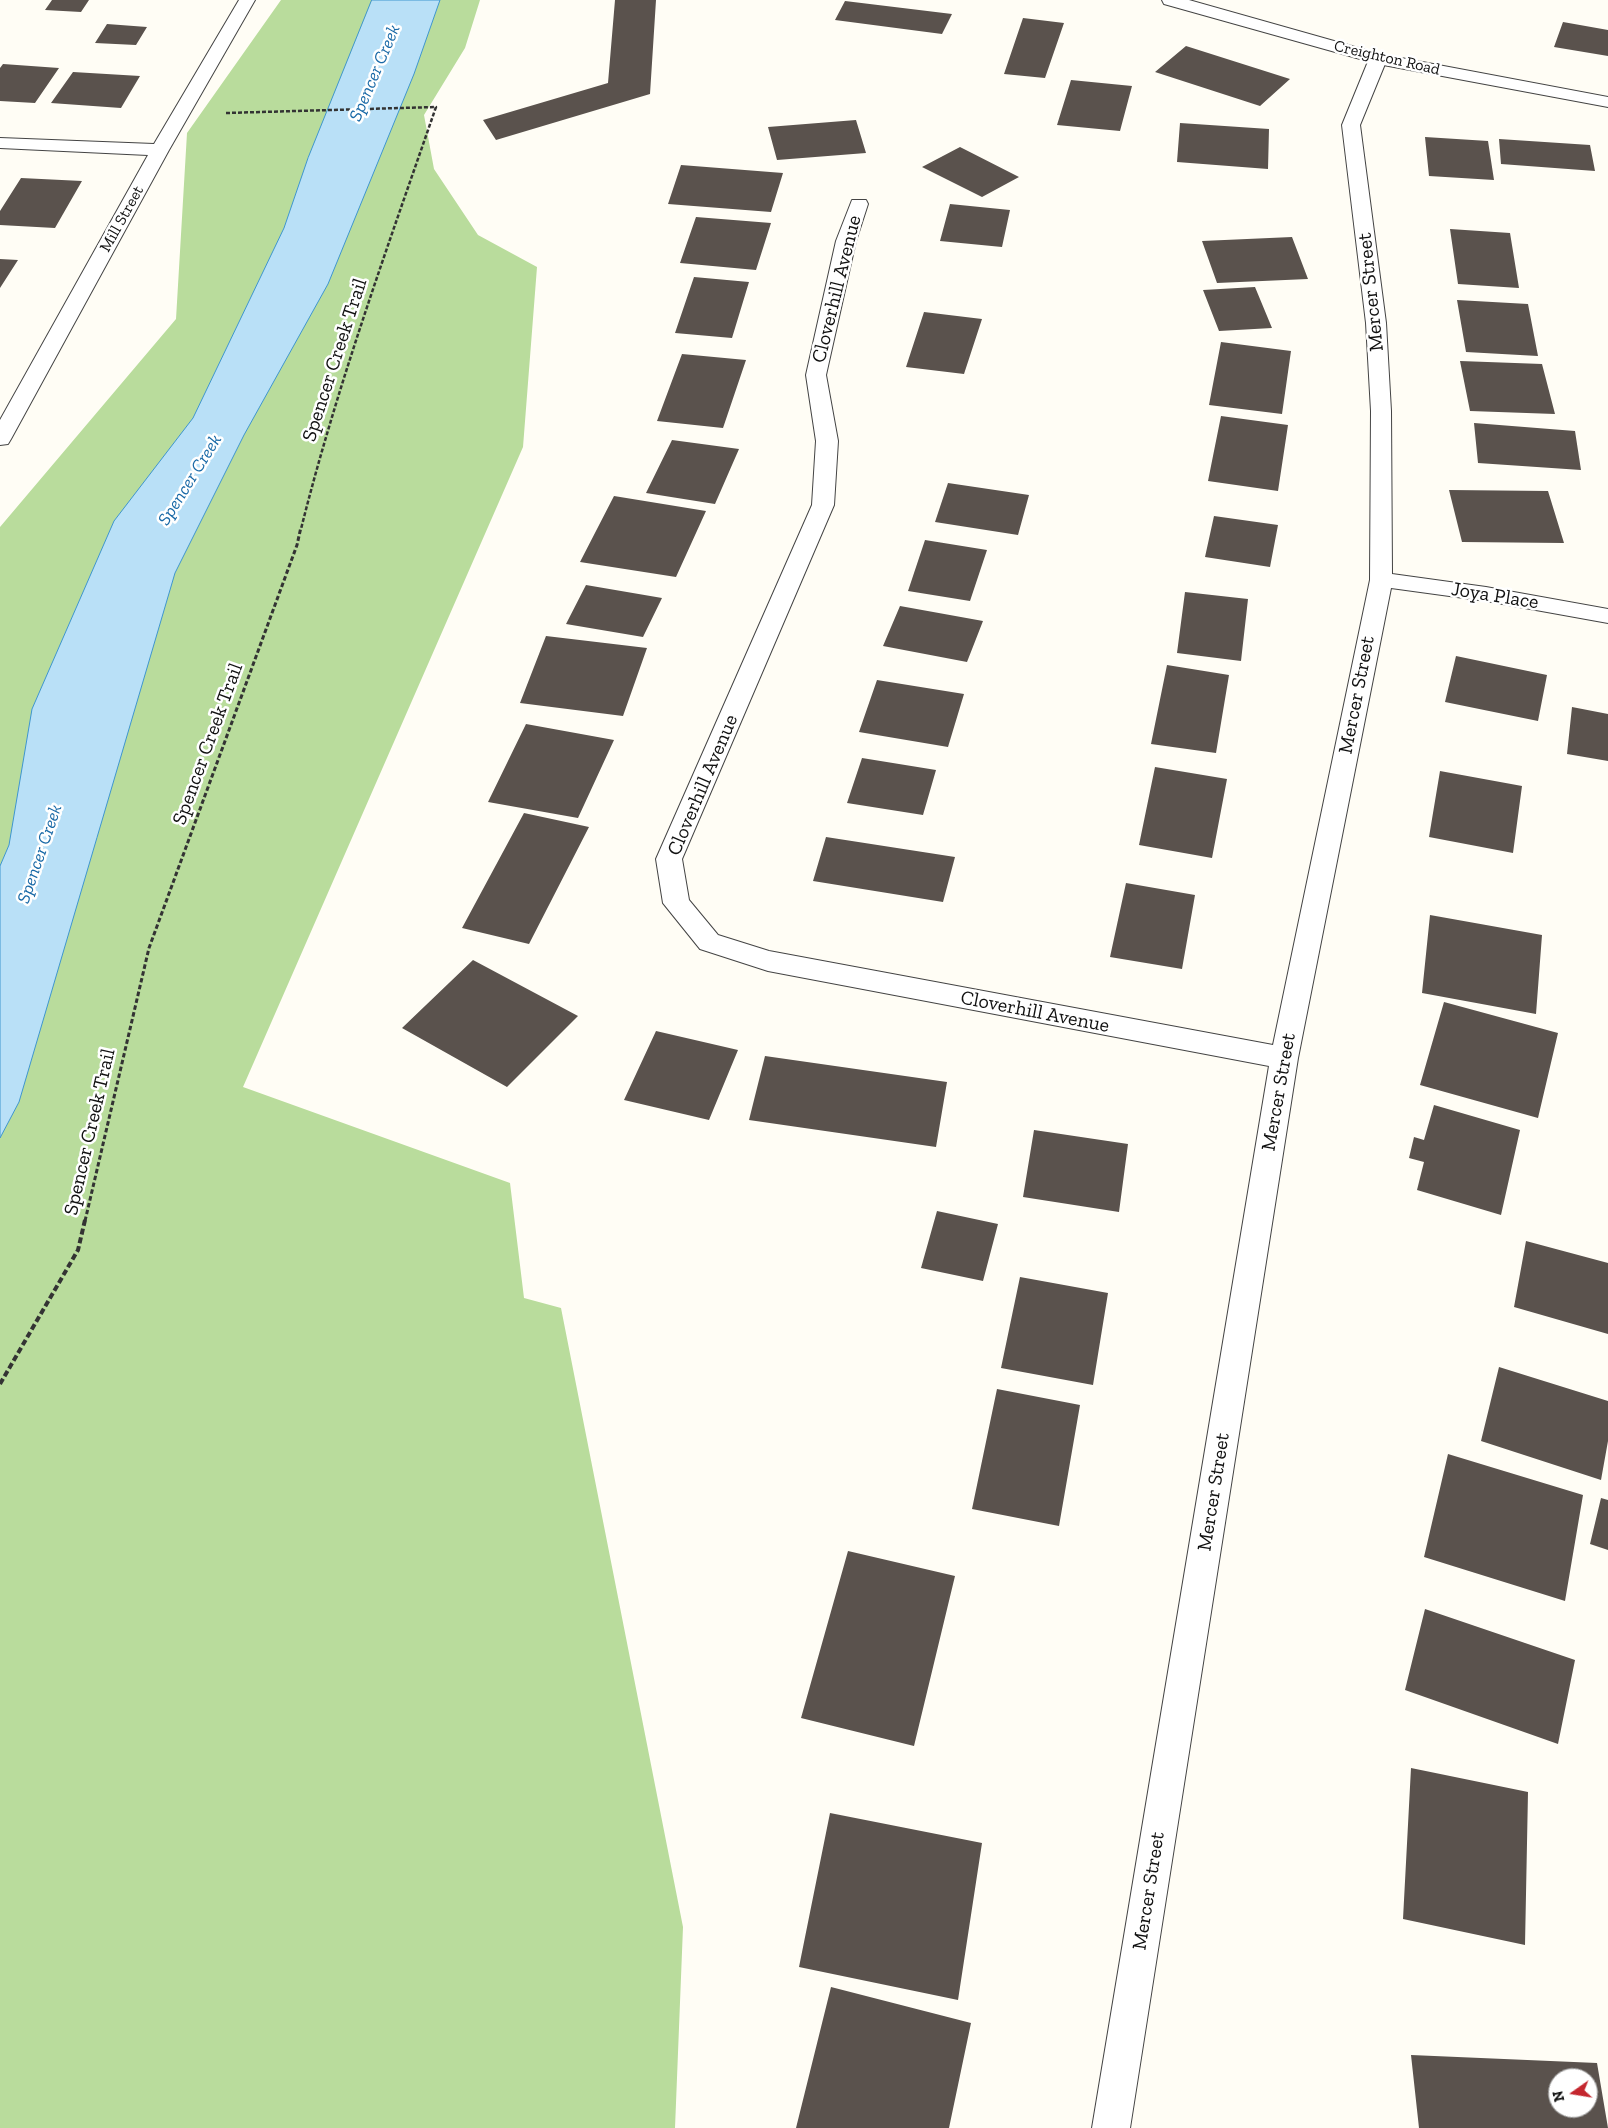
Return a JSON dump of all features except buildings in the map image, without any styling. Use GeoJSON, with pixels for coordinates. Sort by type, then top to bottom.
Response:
{"type":"FeatureCollection","features":[{"type":"Feature","properties":{"kind":"street","name":"Mill Street"},"geometry":{"type":"LineString","coordinates":[[0,440],[160,150],[247,0]]}},
{"type":"Feature","properties":{"kind":"street","name":"Creighton Road"},"geometry":{"type":"LineString","coordinates":[[1170,0],[1378,59],[1608,102]]}},
{"type":"Feature","properties":{"kind":"street","name":"Mercer Street"},"geometry":{"type":"LineString","coordinates":[[1111,2128],[1284,1058],[1381,580],[1381,412],[1376,322],[1352,125],[1378,59]]}},
{"type":"Feature","properties":{"kind":"street"},"geometry":{"type":"LineString","coordinates":[[0,143],[160,150]]}},
{"type":"Feature","properties":{"kind":"street","name":"Cloverhill Avenue"},"geometry":{"type":"LineString","coordinates":[[859,204],[846,241],[816,375],[827,442],[823,504],[669,859],[676,903],[709,942],[768,961],[1284,1058]]}},
{"type":"Feature","properties":{"kind":"street","name":"Joya Place"},"geometry":{"type":"LineString","coordinates":[[1381,580],[1486,594],[1608,616]]}},
{"type":"Feature","properties":{"kind":"path","name":"Spencer Creek Trail"},"geometry":{"type":"LineString","coordinates":[[0,1384],[78,1250],[149,948],[297,545],[316,469],[365,313],[436,107],[182,115]]}},
{"type":"Feature","properties":{"kind":"green space"},"geometry":{"type":"Polygon","coordinates":[[[281,0],[480,0],[465,48],[424,115],[434,169],[478,235],[537,267],[523,447],[243,1087],[510,1183],[524,1298],[561,1308],[683,1927],[675,2128],[0,2128],[0,527],[176,319],[187,133],[281,0]]]}},
{"type":"Feature","properties":{"kind":"water","name":"Spencer Creek"},"geometry":{"type":"Polygon","coordinates":[[[372,0],[440,0],[414,74],[328,284],[244,435],[175,573],[19,1102],[0,1138],[0,866],[9,845],[32,709],[114,521],[193,418],[284,228],[308,158],[372,0]]]}}]}
